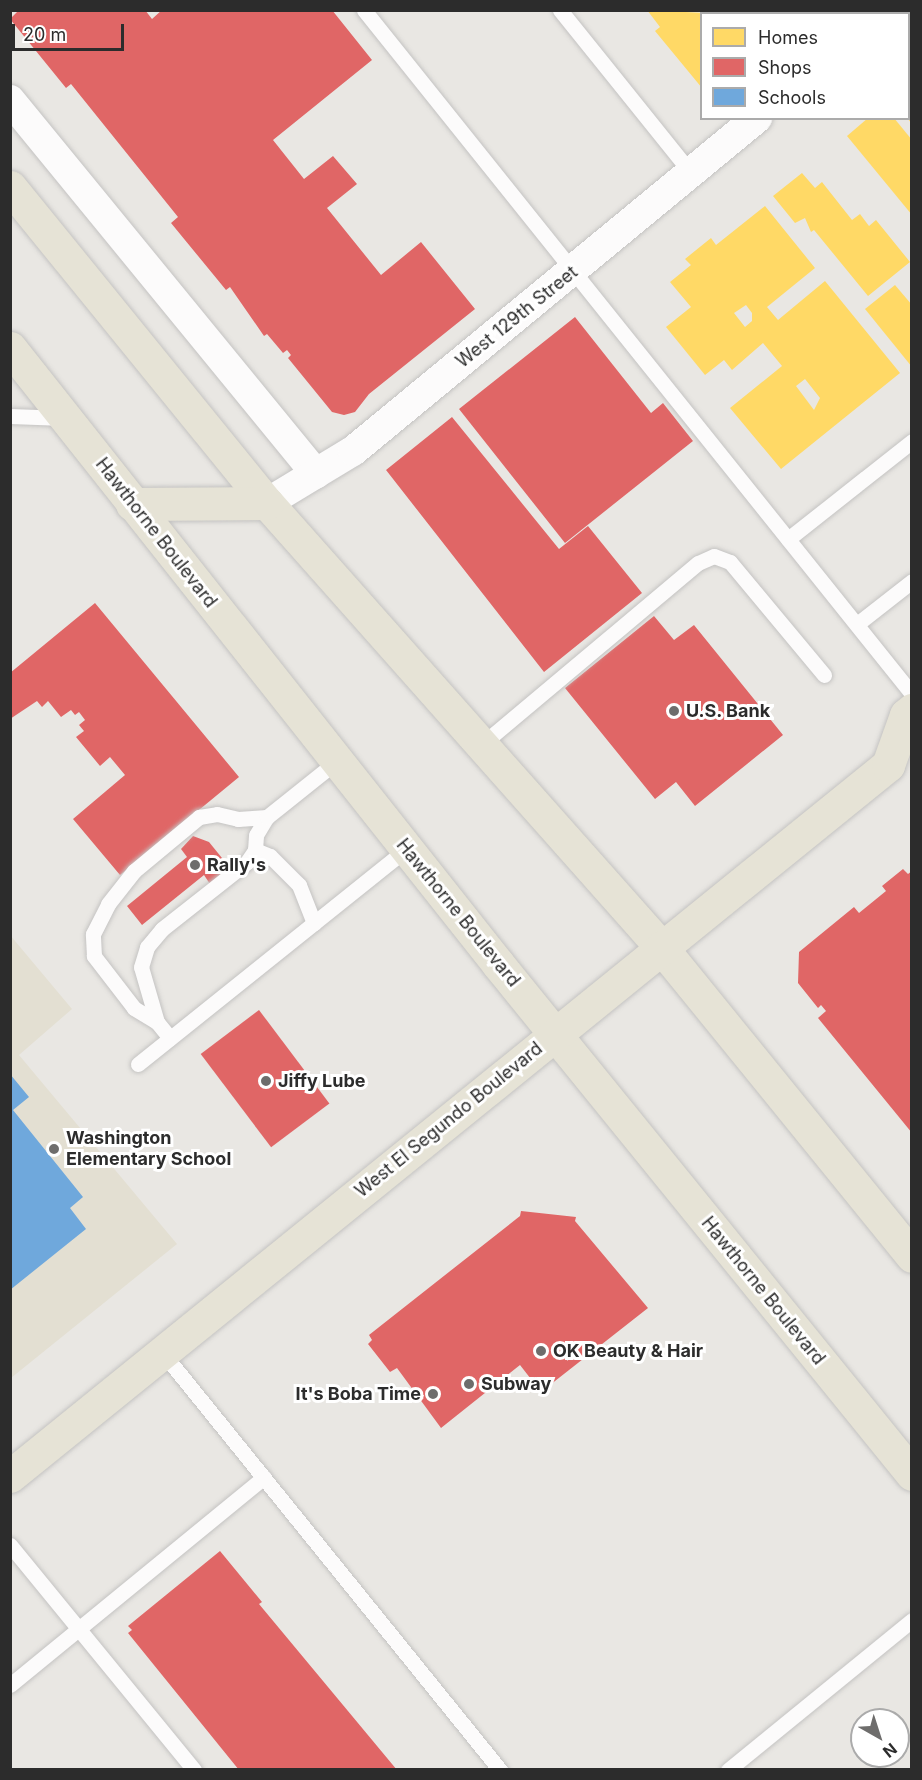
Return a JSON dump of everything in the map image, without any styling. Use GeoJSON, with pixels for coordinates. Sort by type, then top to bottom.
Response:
{"type":"FeatureCollection","features":[{"type":"Feature","properties":{"kind":"main road"},"geometry":{"type":"LineString","coordinates":[[10,187],[267,503],[661,947],[908,1244]]}},
{"type":"Feature","properties":{"kind":"main road","name":"Hawthorne Boulevard"},"geometry":{"type":"LineString","coordinates":[[10,348],[406,849],[912,1474]]}},
{"type":"Feature","properties":{"kind":"main road"},"geometry":{"type":"LineString","coordinates":[[132,504],[267,503]]}},
{"type":"Feature","properties":{"kind":"main road","name":"West El Segundo Boulevard"},"geometry":{"type":"LineString","coordinates":[[10,1476],[661,947],[900,765],[906,715],[912,710]]}},
{"type":"Feature","properties":{"kind":"street"},"geometry":{"type":"LineString","coordinates":[[10,100],[316,474]]}},
{"type":"Feature","properties":{"kind":"street","name":"West 129th Street"},"geometry":{"type":"LineString","coordinates":[[267,503],[353,451],[755,120]]}},
{"type":"Feature","properties":{"kind":"lane"},"geometry":{"type":"LineString","coordinates":[[364,10],[912,694]]}},
{"type":"Feature","properties":{"kind":"lane"},"geometry":{"type":"LineString","coordinates":[[560,10],[691,173]]}},
{"type":"Feature","properties":{"kind":"lane"},"geometry":{"type":"LineString","coordinates":[[10,416],[65,418]]}},
{"type":"Feature","properties":{"kind":"lane"},"geometry":{"type":"LineString","coordinates":[[788,539],[912,441]]}},
{"type":"Feature","properties":{"kind":"lane"},"geometry":{"type":"LineString","coordinates":[[481,745],[698,563],[714,556],[730,562],[824,675]]}},
{"type":"Feature","properties":{"kind":"lane"},"geometry":{"type":"LineString","coordinates":[[856,624],[912,580]]}},
{"type":"Feature","properties":{"kind":"lane"},"geometry":{"type":"LineString","coordinates":[[157,1022],[141,967],[147,947],[162,928],[247,862],[255,850],[256,835],[267,817],[337,762]]}},
{"type":"Feature","properties":{"kind":"lane"},"geometry":{"type":"LineString","coordinates":[[170,1038],[157,1022],[134,1008],[94,956],[93,934],[103,914],[134,870],[199,817],[217,814],[238,819],[267,817]]}},
{"type":"Feature","properties":{"kind":"lane"},"geometry":{"type":"LineString","coordinates":[[138,1064],[406,849]]}},
{"type":"Feature","properties":{"kind":"lane"},"geometry":{"type":"LineString","coordinates":[[255,850],[270,856],[299,885],[314,923]]}},
{"type":"Feature","properties":{"kind":"lane"},"geometry":{"type":"LineString","coordinates":[[162,1352],[500,1770]]}},
{"type":"Feature","properties":{"kind":"lane"},"geometry":{"type":"LineString","coordinates":[[10,1685],[264,1477]]}},
{"type":"Feature","properties":{"kind":"lane"},"geometry":{"type":"LineString","coordinates":[[10,1545],[194,1770]]}},
{"type":"Feature","properties":{"kind":"lane"},"geometry":{"type":"LineString","coordinates":[[728,1770],[912,1620]]}},
{"type":"Feature","properties":{"kind":"shaded area","name":"Washington Elementary School"},"geometry":{"type":"Polygon","coordinates":[[[10,935],[72,1009],[19,1055],[177,1244],[11,1378],[10,935]]]}},
{"type":"Feature","properties":{"kind":"building: Homes"},"geometry":{"type":"Polygon","coordinates":[[[647,10],[700,13],[700,86],[655,31],[660,27],[647,10]]]}},
{"type":"Feature","properties":{"kind":"building: Homes"},"geometry":{"type":"Polygon","coordinates":[[[752,10],[770,10],[768,12],[752,10]]]}},
{"type":"Feature","properties":{"kind":"building: Homes"},"geometry":{"type":"Polygon","coordinates":[[[912,72],[912,124],[909,120],[912,72]]]}},
{"type":"Feature","properties":{"kind":"building: Homes"},"geometry":{"type":"Polygon","coordinates":[[[866,120],[896,120],[912,140],[912,215],[847,136],[866,120]]]}},
{"type":"Feature","properties":{"kind":"building: Homes"},"geometry":{"type":"Polygon","coordinates":[[[802,173],[815,188],[822,182],[852,220],[860,214],[869,226],[876,220],[910,262],[868,296],[814,230],[811,232],[805,218],[795,223],[773,196],[802,173]]]}},
{"type":"Feature","properties":{"kind":"building: Homes"},"geometry":{"type":"Polygon","coordinates":[[[765,206],[815,268],[767,307],[778,320],[825,281],[900,373],[781,469],[730,408],[782,366],[763,343],[732,370],[724,360],[705,375],[666,327],[691,307],[670,282],[691,265],[685,259],[711,238],[716,245],[765,206]],[[746,305],[734,313],[745,327],[752,321],[752,313],[746,305]],[[805,379],[796,386],[814,410],[820,398],[805,379]]]}},
{"type":"Feature","properties":{"kind":"building: Homes"},"geometry":{"type":"Polygon","coordinates":[[[895,285],[912,305],[912,367],[865,309],[895,285]]]}},
{"type":"Feature","properties":{"kind":"building: Shops"},"geometry":{"type":"Polygon","coordinates":[[[19,10],[145,10],[152,19],[162,10],[332,10],[372,60],[273,140],[304,179],[333,156],[357,184],[327,208],[381,275],[421,242],[475,309],[369,394],[355,412],[344,415],[332,412],[288,358],[291,355],[287,350],[283,353],[267,334],[264,336],[230,287],[226,290],[171,223],[178,217],[71,84],[66,88],[10,19],[19,10]]]}},
{"type":"Feature","properties":{"kind":"building: Shops"},"geometry":{"type":"Polygon","coordinates":[[[575,317],[651,413],[663,403],[693,441],[565,543],[459,409],[575,317]]]}},
{"type":"Feature","properties":{"kind":"building: Shops"},"geometry":{"type":"Polygon","coordinates":[[[452,417],[559,549],[588,526],[642,593],[544,672],[386,470],[452,417]]]}},
{"type":"Feature","properties":{"kind":"building: Shops"},"geometry":{"type":"Polygon","coordinates":[[[95,603],[239,777],[120,875],[73,819],[125,775],[110,757],[100,766],[76,737],[84,731],[79,725],[85,720],[79,712],[75,715],[71,710],[61,717],[48,701],[42,707],[37,701],[10,719],[10,673],[95,603]]]}},
{"type":"Feature","properties":{"kind":"building: Shops","name":"U.S. Bank"},"geometry":{"type":"Polygon","coordinates":[[[654,616],[674,640],[694,625],[783,735],[695,806],[676,782],[655,799],[565,688],[654,616]]]}},
{"type":"Feature","properties":{"kind":"building: Shops"},"geometry":{"type":"Polygon","coordinates":[[[193,836],[209,842],[222,858],[225,871],[210,884],[204,875],[142,925],[127,906],[187,857],[181,849],[193,836]]]}},
{"type":"Feature","properties":{"kind":"building: Shops"},"geometry":{"type":"Polygon","coordinates":[[[903,869],[908,874],[912,871],[912,1133],[818,1018],[826,1011],[821,1005],[818,1008],[798,983],[799,952],[854,907],[859,913],[886,891],[882,886],[903,869]]]}},
{"type":"Feature","properties":{"kind":"building: Shops"},"geometry":{"type":"Polygon","coordinates":[[[259,1010],[329,1103],[271,1147],[201,1054],[259,1010]]]}},
{"type":"Feature","properties":{"kind":"building: Shops"},"geometry":{"type":"Polygon","coordinates":[[[521,1211],[576,1217],[575,1221],[648,1308],[541,1392],[520,1365],[441,1428],[397,1368],[390,1372],[368,1344],[372,1340],[369,1335],[520,1216],[521,1211]]]}},
{"type":"Feature","properties":{"kind":"building: Shops"},"geometry":{"type":"Polygon","coordinates":[[[220,1551],[262,1602],[259,1604],[397,1770],[239,1770],[128,1633],[132,1630],[128,1626],[220,1551]]]}},
{"type":"Feature","properties":{"kind":"building: Schools"},"geometry":{"type":"Polygon","coordinates":[[[10,1074],[29,1097],[13,1110],[83,1197],[70,1208],[86,1229],[10,1290],[10,1074]]]}},
{"type":"Feature","properties":{"kind":"place","name":"U.S. Bank"},"geometry":{"type":"Point","coordinates":[674,711]}},
{"type":"Feature","properties":{"kind":"place","name":"Rally's"},"geometry":{"type":"Point","coordinates":[195,865]}},
{"type":"Feature","properties":{"kind":"place","name":"Jiffy Lube"},"geometry":{"type":"Point","coordinates":[266,1081]}},
{"type":"Feature","properties":{"kind":"place","name":"Washington Elementary School"},"geometry":{"type":"Point","coordinates":[54,1149]}},
{"type":"Feature","properties":{"kind":"place","name":"OK Beauty & Hair"},"geometry":{"type":"Point","coordinates":[541,1351]}},
{"type":"Feature","properties":{"kind":"place","name":"Subway"},"geometry":{"type":"Point","coordinates":[469,1384]}},
{"type":"Feature","properties":{"kind":"place","name":"It's Boba Time"},"geometry":{"type":"Point","coordinates":[433,1394]}}]}
